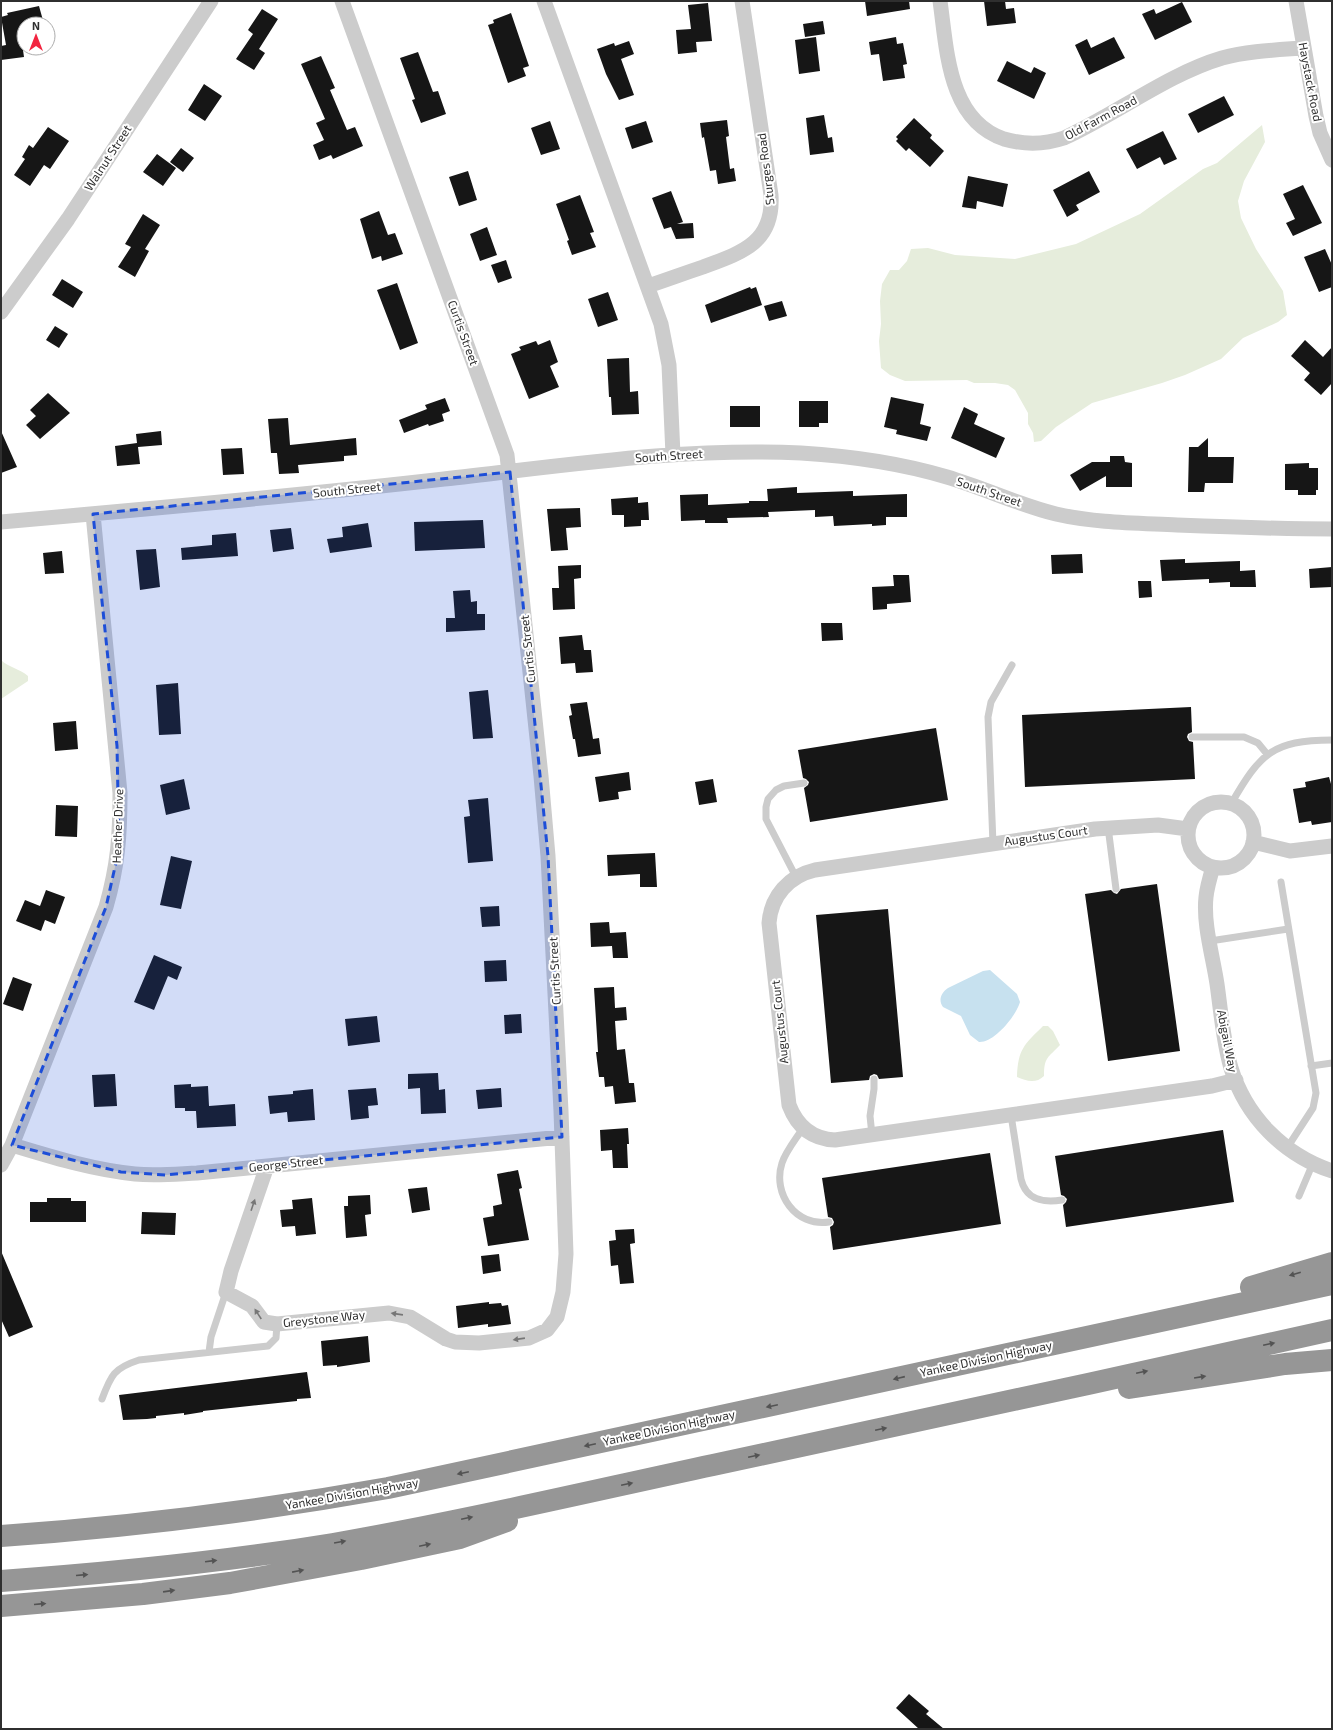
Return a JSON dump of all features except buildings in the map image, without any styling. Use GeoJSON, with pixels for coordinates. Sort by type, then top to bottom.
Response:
{"type":"FeatureCollection","features":[{"type":"Feature","properties":{"kind":"highway"},"geometry":{"type":"LineString","coordinates":[[1060,1343],[1332,1264]]}},
{"type":"Feature","properties":{"kind":"highway","name":"Yankee Division Highway"},"geometry":{"type":"LineString","coordinates":[[1,1536],[141,1524],[265,1509],[449,1476],[1332,1284]]}},
{"type":"Feature","properties":{"kind":"highway"},"geometry":{"type":"LineString","coordinates":[[1,1581],[146,1569],[271,1554],[394,1533],[1332,1330]]}},
{"type":"Feature","properties":{"kind":"highway"},"geometry":{"type":"LineString","coordinates":[[912,1422],[1285,1364],[1332,1360]]}},
{"type":"Feature","properties":{"kind":"highway"},"geometry":{"type":"LineString","coordinates":[[1,1606],[157,1592],[230,1583],[361,1559],[460,1538],[589,1492]]}},
{"type":"Feature","properties":{"kind":"street","name":"Walnut Street"},"geometry":{"type":"LineString","coordinates":[[1,312],[68,219],[211,1]]}},
{"type":"Feature","properties":{"kind":"street","name":"Curtis Street"},"geometry":{"type":"LineString","coordinates":[[342,1],[506,450],[510,472],[548,856],[562,1137],[566,1254],[563,1292],[554,1323]]}},
{"type":"Feature","properties":{"kind":"street"},"geometry":{"type":"LineString","coordinates":[[544,1],[661,324],[668,359],[673,455]]}},
{"type":"Feature","properties":{"kind":"street","name":"Sturges Road"},"geometry":{"type":"LineString","coordinates":[[648,286],[742,252],[749,248],[761,236],[769,220],[771,195],[742,1]]}},
{"type":"Feature","properties":{"kind":"street","name":"Old Farm Road"},"geometry":{"type":"LineString","coordinates":[[940,1],[951,71],[955,87],[966,108],[983,128],[1001,138],[1022,144],[1046,143],[1064,138],[1185,73],[1222,58],[1258,52],[1303,48]]}},
{"type":"Feature","properties":{"kind":"street","name":"Haystack Road"},"geometry":{"type":"LineString","coordinates":[[1296,1],[1316,116],[1323,141],[1332,160]]}},
{"type":"Feature","properties":{"kind":"street","name":"South Street"},"geometry":{"type":"LineString","coordinates":[[1,522],[378,487],[673,455],[801,453],[859,458],[947,477],[1031,507],[1090,520],[1203,526],[1332,529]]}},
{"type":"Feature","properties":{"kind":"street","name":"Heather Drive"},"geometry":{"type":"LineString","coordinates":[[1,1165],[12,1145],[106,906],[118,854],[120,792],[93,514]]}},
{"type":"Feature","properties":{"kind":"street"},"geometry":{"type":"LineString","coordinates":[[1215,803],[1231,804],[1241,809],[1248,817],[1253,831],[1253,842],[1241,861],[1224,868],[1213,867],[1202,862],[1193,853],[1189,841],[1188,829],[1196,814],[1204,807],[1215,803]]}},
{"type":"Feature","properties":{"kind":"street","name":"Augustus Court"},"geometry":{"type":"LineString","coordinates":[[1188,829],[1158,825],[1108,827],[815,870],[796,877],[785,886],[777,896],[771,909],[769,922],[788,1099],[794,1117],[803,1128],[817,1137],[829,1140],[872,1136],[1212,1086],[1236,1080]]}},
{"type":"Feature","properties":{"kind":"street"},"geometry":{"type":"LineString","coordinates":[[1253,842],[1290,850],[1332,846]]}},
{"type":"Feature","properties":{"kind":"street","name":"Abigail Way"},"geometry":{"type":"LineString","coordinates":[[1213,867],[1206,896],[1206,912],[1227,1048],[1236,1080],[1245,1101],[1268,1131],[1287,1148],[1313,1163],[1332,1170]]}},
{"type":"Feature","properties":{"kind":"street","name":"George Street"},"geometry":{"type":"LineString","coordinates":[[12,1145],[55,1158],[135,1174],[189,1174],[562,1137]]}},
{"type":"Feature","properties":{"kind":"street"},"geometry":{"type":"LineString","coordinates":[[226,1292],[231,1271],[267,1166]]}},
{"type":"Feature","properties":{"kind":"street","name":"Greystone Way"},"geometry":{"type":"LineString","coordinates":[[226,1292],[252,1306],[264,1322],[277,1324],[389,1313],[410,1317],[446,1339],[455,1342],[471,1343],[529,1338],[547,1330],[554,1323]]}},
{"type":"Feature","properties":{"kind":"lane"},"geometry":{"type":"LineString","coordinates":[[993,844],[988,717],[991,702],[1012,665]]}},
{"type":"Feature","properties":{"kind":"lane"},"geometry":{"type":"LineString","coordinates":[[1192,737],[1244,737],[1255,741],[1267,754]]}},
{"type":"Feature","properties":{"kind":"lane"},"geometry":{"type":"LineString","coordinates":[[1231,804],[1248,775],[1267,754],[1285,744],[1332,740]]}},
{"type":"Feature","properties":{"kind":"lane"},"geometry":{"type":"LineString","coordinates":[[796,877],[766,818],[766,806],[768,799],[776,790],[784,786],[804,783]]}},
{"type":"Feature","properties":{"kind":"lane"},"geometry":{"type":"LineString","coordinates":[[1108,827],[1116,889]]}},
{"type":"Feature","properties":{"kind":"lane"},"geometry":{"type":"LineString","coordinates":[[1280,882],[1316,1093],[1314,1104],[1287,1148]]}},
{"type":"Feature","properties":{"kind":"lane"},"geometry":{"type":"LineString","coordinates":[[1210,940],[1288,928]]}},
{"type":"Feature","properties":{"kind":"lane"},"geometry":{"type":"LineString","coordinates":[[1311,1066],[1332,1063]]}},
{"type":"Feature","properties":{"kind":"lane"},"geometry":{"type":"LineString","coordinates":[[872,1136],[870,1116],[874,1079]]}},
{"type":"Feature","properties":{"kind":"lane"},"geometry":{"type":"LineString","coordinates":[[1011,1115],[1021,1179],[1024,1188],[1030,1195],[1038,1200],[1047,1202],[1062,1200]]}},
{"type":"Feature","properties":{"kind":"lane"},"geometry":{"type":"LineString","coordinates":[[803,1128],[782,1163],[781,1174],[783,1194],[789,1207],[800,1217],[815,1222],[829,1222]]}},
{"type":"Feature","properties":{"kind":"lane"},"geometry":{"type":"LineString","coordinates":[[1298,1196],[1313,1163]]}},
{"type":"Feature","properties":{"kind":"lane"},"geometry":{"type":"LineString","coordinates":[[209,1352],[211,1337],[226,1292]]}},
{"type":"Feature","properties":{"kind":"lane"},"geometry":{"type":"LineString","coordinates":[[102,1399],[112,1376],[118,1368],[127,1364],[139,1360],[268,1346],[276,1338],[277,1324]]}},
{"type":"Feature","properties":{"kind":"highlighted area"},"geometry":{"type":"Polygon","coordinates":[[[510,472],[548,856],[562,1137],[166,1175],[121,1172],[12,1145],[106,907],[119,849],[117,746],[93,514],[510,472]]]}},
{"type":"Feature","properties":{"kind":"green space"},"geometry":{"type":"Polygon","coordinates":[[[1262,125],[1265,142],[1244,181],[1238,201],[1241,218],[1256,249],[1283,291],[1287,315],[1278,322],[1243,338],[1221,359],[1185,375],[1162,383],[1092,403],[1056,427],[1041,441],[1034,442],[1033,433],[1028,424],[1028,413],[1015,390],[1008,385],[995,383],[974,383],[967,380],[905,381],[890,375],[881,368],[879,341],[882,284],[890,270],[899,270],[907,261],[911,249],[928,248],[955,255],[1015,259],[1076,244],[1140,214],[1203,169],[1217,163],[1262,125]]]}},
{"type":"Feature","properties":{"kind":"green space"},"geometry":{"type":"Polygon","coordinates":[[[1,660],[28,676],[28,681],[1,699],[1,660]]]}},
{"type":"Feature","properties":{"kind":"green space"},"geometry":{"type":"Polygon","coordinates":[[[1043,1026],[1048,1026],[1053,1031],[1060,1045],[1046,1061],[1044,1076],[1041,1079],[1031,1081],[1017,1077],[1019,1060],[1023,1048],[1043,1026]]]}},
{"type":"Feature","properties":{"kind":"water"},"geometry":{"type":"Polygon","coordinates":[[[990,970],[1017,994],[1020,1002],[1018,1008],[1004,1028],[991,1038],[979,1042],[970,1035],[961,1016],[943,1007],[941,1004],[941,999],[942,994],[948,988],[983,971],[990,970]]]}}]}
